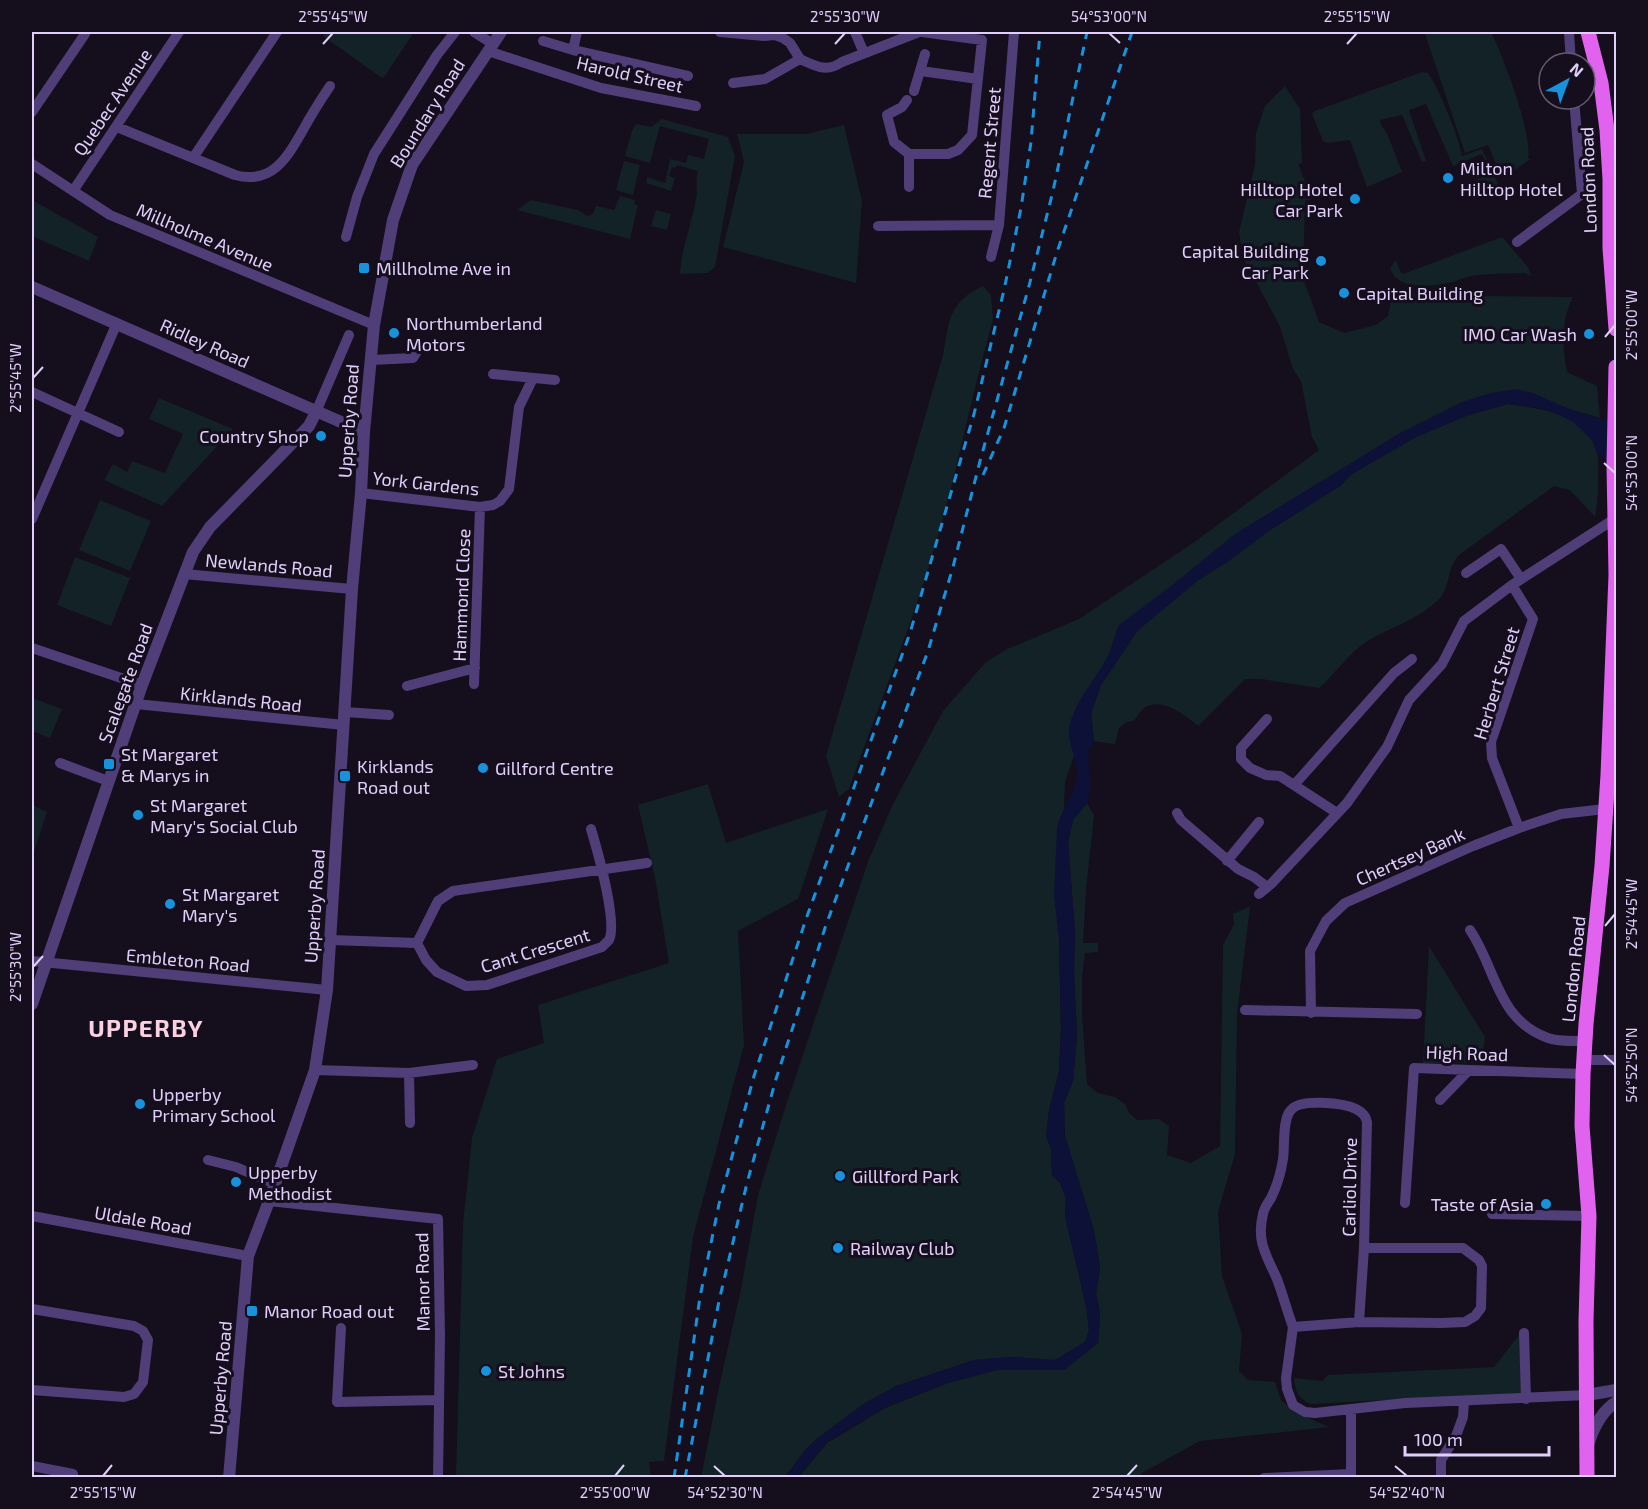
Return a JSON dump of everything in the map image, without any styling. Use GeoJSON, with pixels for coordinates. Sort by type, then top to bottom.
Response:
{"type":"FeatureCollection","features":[{"type":"Feature","properties":{"kind":"main road","name":"London Road"},"geometry":{"type":"LineString","coordinates":[[1588,32],[1600,83],[1607,130],[1611,254],[1617,329]]}},
{"type":"Feature","properties":{"kind":"main road"},"geometry":{"type":"LineString","coordinates":[[1615,383],[1617,367]]}},
{"type":"Feature","properties":{"kind":"main road","name":"London Road"},"geometry":{"type":"LineString","coordinates":[[1587,1478],[1586,1321],[1589,1216],[1582,1126],[1583,1067],[1596,946],[1605,809],[1612,775],[1615,664],[1615,383]]}},
{"type":"Feature","properties":{"kind":"street"},"geometry":{"type":"LineString","coordinates":[[32,112],[85,34],[84,32]]}},
{"type":"Feature","properties":{"kind":"street","name":"Quebec Avenue"},"geometry":{"type":"LineString","coordinates":[[73,191],[179,32]]}},
{"type":"Feature","properties":{"kind":"street"},"geometry":{"type":"LineString","coordinates":[[193,158],[277,32]]}},
{"type":"Feature","properties":{"kind":"street"},"geometry":{"type":"LineString","coordinates":[[346,237],[357,197],[374,154],[437,55],[455,32]]}},
{"type":"Feature","properties":{"kind":"street","name":"Harold Street"},"geometry":{"type":"LineString","coordinates":[[474,32],[491,48],[601,88],[696,106]]}},
{"type":"Feature","properties":{"kind":"street","name":"Boundary Road"},"geometry":{"type":"LineString","coordinates":[[374,325],[393,220],[412,165],[501,32]]}},
{"type":"Feature","properties":{"kind":"street"},"geometry":{"type":"LineString","coordinates":[[573,50],[577,32]]}},
{"type":"Feature","properties":{"kind":"street"},"geometry":{"type":"LineString","coordinates":[[720,32],[775,35],[790,43],[800,59],[816,67],[833,68],[921,32],[982,40],[972,135],[958,150],[948,154],[909,153],[894,142],[887,115],[902,107],[907,100]]}},
{"type":"Feature","properties":{"kind":"street"},"geometry":{"type":"LineString","coordinates":[[855,32],[864,54]]}},
{"type":"Feature","properties":{"kind":"street","name":"Regent Street"},"geometry":{"type":"LineString","coordinates":[[992,257],[999,225],[1014,32]]}},
{"type":"Feature","properties":{"kind":"street"},"geometry":{"type":"LineString","coordinates":[[1569,32],[1570,51]]}},
{"type":"Feature","properties":{"kind":"street"},"geometry":{"type":"LineString","coordinates":[[543,41],[688,76]]}},
{"type":"Feature","properties":{"kind":"street"},"geometry":{"type":"LineString","coordinates":[[914,91],[925,54]]}},
{"type":"Feature","properties":{"kind":"street"},"geometry":{"type":"LineString","coordinates":[[733,83],[765,79],[800,59]]}},
{"type":"Feature","properties":{"kind":"street"},"geometry":{"type":"LineString","coordinates":[[921,71],[978,79]]}},
{"type":"Feature","properties":{"kind":"street"},"geometry":{"type":"LineString","coordinates":[[117,127],[235,175],[260,176],[272,171],[289,154],[330,86]]}},
{"type":"Feature","properties":{"kind":"street"},"geometry":{"type":"LineString","coordinates":[[1517,242],[1582,194],[1575,111]]}},
{"type":"Feature","properties":{"kind":"street"},"geometry":{"type":"LineString","coordinates":[[909,153],[909,187]]}},
{"type":"Feature","properties":{"kind":"street","name":"Millholme Avenue"},"geometry":{"type":"LineString","coordinates":[[32,164],[110,215],[374,325]]}},
{"type":"Feature","properties":{"kind":"street"},"geometry":{"type":"LineString","coordinates":[[878,226],[999,225]]}},
{"type":"Feature","properties":{"kind":"street","name":"Ridley Road"},"geometry":{"type":"LineString","coordinates":[[32,287],[364,432]]}},
{"type":"Feature","properties":{"kind":"street"},"geometry":{"type":"LineString","coordinates":[[32,519],[36,499],[78,413],[117,324]]}},
{"type":"Feature","properties":{"kind":"street","name":"Upperby Road"},"geometry":{"type":"LineString","coordinates":[[230,1478],[248,1256],[315,1070],[327,990],[352,589],[374,325]]}},
{"type":"Feature","properties":{"kind":"street"},"geometry":{"type":"LineString","coordinates":[[316,412],[349,335]]}},
{"type":"Feature","properties":{"kind":"street"},"geometry":{"type":"LineString","coordinates":[[371,360],[413,358],[421,345],[440,348]]}},
{"type":"Feature","properties":{"kind":"street"},"geometry":{"type":"LineString","coordinates":[[493,374],[555,380]]}},
{"type":"Feature","properties":{"kind":"street","name":"York Gardens"},"geometry":{"type":"LineString","coordinates":[[361,493],[480,507],[493,505],[500,501],[509,489],[519,406],[534,378]]}},
{"type":"Feature","properties":{"kind":"street"},"geometry":{"type":"LineString","coordinates":[[32,392],[119,432]]}},
{"type":"Feature","properties":{"kind":"street","name":"Scalegate Road"},"geometry":{"type":"LineString","coordinates":[[32,1004],[108,781],[192,552],[210,527],[309,426],[316,412]]}},
{"type":"Feature","properties":{"kind":"street","name":"Hammond Close"},"geometry":{"type":"LineString","coordinates":[[474,684],[480,507]]}},
{"type":"Feature","properties":{"kind":"street"},"geometry":{"type":"LineString","coordinates":[[1177,813],[1181,820],[1263,890],[1347,803],[1394,734],[1409,700],[1442,664],[1464,621],[1517,582],[1616,518]]}},
{"type":"Feature","properties":{"kind":"street"},"geometry":{"type":"LineString","coordinates":[[1466,573],[1501,549],[1517,582]]}},
{"type":"Feature","properties":{"kind":"street","name":"Newlands Road"},"geometry":{"type":"LineString","coordinates":[[184,574],[352,589]]}},
{"type":"Feature","properties":{"kind":"street","name":"Herbert Street"},"geometry":{"type":"LineString","coordinates":[[1517,582],[1533,619],[1491,742],[1492,758],[1519,828]]}},
{"type":"Feature","properties":{"kind":"street"},"geometry":{"type":"LineString","coordinates":[[32,648],[142,686]]}},
{"type":"Feature","properties":{"kind":"street"},"geometry":{"type":"LineString","coordinates":[[1294,784],[1394,673],[1412,659]]}},
{"type":"Feature","properties":{"kind":"street"},"geometry":{"type":"LineString","coordinates":[[406,686],[475,668]]}},
{"type":"Feature","properties":{"kind":"street","name":"Kirklands Road"},"geometry":{"type":"LineString","coordinates":[[136,704],[344,725]]}},
{"type":"Feature","properties":{"kind":"street"},"geometry":{"type":"LineString","coordinates":[[345,712],[390,716]]}},
{"type":"Feature","properties":{"kind":"street"},"geometry":{"type":"LineString","coordinates":[[1267,718],[1241,748],[1241,759],[1250,768],[1266,775],[1280,776],[1337,813]]}},
{"type":"Feature","properties":{"kind":"street"},"geometry":{"type":"LineString","coordinates":[[60,763],[108,781]]}},
{"type":"Feature","properties":{"kind":"street","name":"Chertsey Bank"},"geometry":{"type":"LineString","coordinates":[[1311,1013],[1310,951],[1326,921],[1345,903],[1519,828],[1561,814],[1605,809]]}},
{"type":"Feature","properties":{"kind":"street"},"geometry":{"type":"LineString","coordinates":[[1227,861],[1258,822]]}},
{"type":"Feature","properties":{"kind":"street"},"geometry":{"type":"LineString","coordinates":[[591,829],[602,870]]}},
{"type":"Feature","properties":{"kind":"street"},"geometry":{"type":"LineString","coordinates":[[331,940],[417,943],[438,901],[453,891],[647,863]]}},
{"type":"Feature","properties":{"kind":"street","name":"Cant Crescent"},"geometry":{"type":"LineString","coordinates":[[417,943],[426,960],[437,972],[466,986],[487,985],[602,947],[609,940],[611,921],[602,870]]}},
{"type":"Feature","properties":{"kind":"street"},"geometry":{"type":"LineString","coordinates":[[1470,930],[1480,945],[1498,993],[1517,1019],[1533,1031],[1550,1039],[1585,1041]]}},
{"type":"Feature","properties":{"kind":"street","name":"Embleton Road"},"geometry":{"type":"LineString","coordinates":[[32,962],[327,990]]}},
{"type":"Feature","properties":{"kind":"street"},"geometry":{"type":"LineString","coordinates":[[1245,1010],[1417,1014]]}},
{"type":"Feature","properties":{"kind":"street","name":"High Road"},"geometry":{"type":"LineString","coordinates":[[1405,1203],[1414,1068],[1469,1070],[1583,1067],[1617,1060]]}},
{"type":"Feature","properties":{"kind":"street"},"geometry":{"type":"LineString","coordinates":[[315,1070],[410,1073],[473,1065]]}},
{"type":"Feature","properties":{"kind":"street"},"geometry":{"type":"LineString","coordinates":[[1440,1100],[1469,1070]]}},
{"type":"Feature","properties":{"kind":"street"},"geometry":{"type":"LineString","coordinates":[[410,1073],[410,1123]]}},
{"type":"Feature","properties":{"kind":"street","name":"Carliol Drive"},"geometry":{"type":"LineString","coordinates":[[1359,1322],[1364,1248],[1366,1116],[1354,1107],[1311,1101],[1299,1103],[1291,1109],[1287,1117],[1280,1174],[1263,1213],[1261,1233],[1263,1251],[1277,1279],[1293,1327],[1286,1378],[1293,1406],[1305,1412],[1315,1413],[1405,1403],[1587,1395]]}},
{"type":"Feature","properties":{"kind":"street"},"geometry":{"type":"LineString","coordinates":[[208,1160],[236,1167],[275,1184]]}},
{"type":"Feature","properties":{"kind":"street","name":"Manor Road"},"geometry":{"type":"LineString","coordinates":[[269,1201],[438,1219],[438,1478]]}},
{"type":"Feature","properties":{"kind":"street"},"geometry":{"type":"LineString","coordinates":[[1492,1214],[1589,1216]]}},
{"type":"Feature","properties":{"kind":"street","name":"Uldale Road"},"geometry":{"type":"LineString","coordinates":[[32,1216],[248,1256]]}},
{"type":"Feature","properties":{"kind":"street"},"geometry":{"type":"LineString","coordinates":[[1293,1327],[1359,1322],[1466,1322],[1481,1308],[1482,1266],[1473,1254],[1463,1248],[1364,1248]]}},
{"type":"Feature","properties":{"kind":"street"},"geometry":{"type":"LineString","coordinates":[[32,1309],[134,1326],[143,1331],[148,1340],[143,1382],[134,1394],[124,1397],[32,1390]]}},
{"type":"Feature","properties":{"kind":"street"},"geometry":{"type":"LineString","coordinates":[[341,1328],[336,1402],[439,1400]]}},
{"type":"Feature","properties":{"kind":"street"},"geometry":{"type":"LineString","coordinates":[[1524,1333],[1526,1399]]}},
{"type":"Feature","properties":{"kind":"street"},"geometry":{"type":"LineString","coordinates":[[1587,1395],[1617,1390]]}},
{"type":"Feature","properties":{"kind":"street"},"geometry":{"type":"LineString","coordinates":[[1442,1478],[1442,1460],[1456,1436],[1463,1417],[1464,1401]]}},
{"type":"Feature","properties":{"kind":"street"},"geometry":{"type":"LineString","coordinates":[[1587,1451],[1599,1419],[1617,1402]]}},
{"type":"Feature","properties":{"kind":"street"},"geometry":{"type":"LineString","coordinates":[[1264,1478],[1351,1475],[1351,1410]]}},
{"type":"Feature","properties":{"kind":"street"},"geometry":{"type":"LineString","coordinates":[[32,1466],[73,1474]]}},
{"type":"Feature","properties":{"kind":"shaded area"},"geometry":{"type":"Polygon","coordinates":[[[326,32],[414,32],[382,78],[323,36],[326,32]]]}},
{"type":"Feature","properties":{"kind":"shaded area"},"geometry":{"type":"Polygon","coordinates":[[[1428,32],[1491,32],[1503,58],[1522,114],[1528,159],[1531,159],[1502,178],[1488,145],[1465,153],[1425,34],[1428,32]]]}},
{"type":"Feature","properties":{"kind":"shaded area"},"geometry":{"type":"Polygon","coordinates":[[[1422,72],[1428,73],[1438,90],[1462,156],[1482,149],[1501,190],[1492,194],[1486,181],[1474,186],[1472,182],[1491,173],[1482,154],[1453,166],[1426,104],[1409,110],[1426,161],[1422,162],[1402,115],[1380,120],[1402,172],[1367,187],[1350,140],[1327,143],[1323,141],[1312,114],[1315,111],[1422,72]]]}},
{"type":"Feature","properties":{"kind":"shaded area"},"geometry":{"type":"Polygon","coordinates":[[[1285,86],[1300,109],[1302,163],[1298,164],[1312,199],[1305,201],[1303,278],[1319,322],[1344,333],[1376,325],[1388,316],[1392,295],[1573,297],[1566,315],[1564,334],[1567,372],[1597,386],[1600,418],[1569,409],[1533,394],[1462,402],[1119,625],[1065,782],[1059,939],[1061,1031],[1059,1071],[1049,1111],[1046,1136],[1051,1149],[1052,1175],[1060,1183],[1066,1198],[1065,1216],[1086,1306],[1089,1330],[1085,1342],[1055,1360],[1012,1357],[974,1360],[896,1386],[865,1403],[818,1438],[806,1449],[785,1477],[701,1478],[741,1289],[758,1195],[786,1105],[869,859],[893,804],[943,711],[985,663],[1005,650],[1079,619],[1193,543],[1319,450],[1312,437],[1301,381],[1293,369],[1280,327],[1243,257],[1239,232],[1255,165],[1256,133],[1265,106],[1285,86]]]}},
{"type":"Feature","properties":{"kind":"shaded area"},"geometry":{"type":"Polygon","coordinates":[[[662,119],[728,137],[735,156],[715,267],[708,273],[680,274],[682,255],[696,199],[698,171],[677,165],[675,168],[672,167],[669,176],[675,178],[671,191],[646,183],[647,177],[665,183],[670,159],[686,163],[688,155],[704,159],[709,139],[660,126],[650,163],[625,156],[636,124],[651,127],[662,119]]]}},
{"type":"Feature","properties":{"kind":"shaded area"},"geometry":{"type":"Polygon","coordinates":[[[844,125],[862,201],[856,283],[723,247],[744,162],[737,134],[806,134],[844,125]]]}},
{"type":"Feature","properties":{"kind":"shaded area"},"geometry":{"type":"Polygon","coordinates":[[[624,161],[640,165],[633,195],[616,190],[624,161]]]}},
{"type":"Feature","properties":{"kind":"shaded area"},"geometry":{"type":"Polygon","coordinates":[[[620,196],[635,200],[634,204],[638,205],[630,239],[517,210],[531,200],[578,210],[587,216],[593,214],[596,206],[614,210],[620,196]]]}},
{"type":"Feature","properties":{"kind":"shaded area"},"geometry":{"type":"Polygon","coordinates":[[[32,200],[98,237],[89,261],[32,236],[32,200]]]}},
{"type":"Feature","properties":{"kind":"shaded area"},"geometry":{"type":"Polygon","coordinates":[[[656,210],[671,214],[667,230],[651,226],[656,210]]]}},
{"type":"Feature","properties":{"kind":"shaded area"},"geometry":{"type":"Polygon","coordinates":[[[1502,237],[1528,267],[1531,276],[1525,273],[1485,274],[1449,283],[1424,286],[1407,284],[1394,275],[1390,268],[1396,260],[1403,274],[1502,237]]]}},
{"type":"Feature","properties":{"kind":"shaded area"},"geometry":{"type":"Polygon","coordinates":[[[983,286],[991,295],[993,320],[942,521],[915,610],[849,789],[839,797],[826,756],[943,355],[952,314],[963,299],[983,286]]]}},
{"type":"Feature","properties":{"kind":"shaded area"},"geometry":{"type":"Polygon","coordinates":[[[1517,389],[1612,423],[1608,461],[1597,453],[1592,440],[1573,422],[1551,411],[1507,404],[1466,416],[1416,437],[1352,474],[1340,486],[1270,530],[1197,581],[1138,630],[1101,685],[1091,713],[1094,741],[1088,751],[1090,791],[1087,803],[1073,820],[1068,843],[1075,931],[1077,1035],[1073,1081],[1064,1103],[1065,1136],[1093,1227],[1100,1268],[1096,1294],[1100,1312],[1098,1343],[1064,1370],[997,1370],[948,1383],[885,1407],[827,1442],[798,1477],[785,1478],[806,1449],[818,1438],[865,1403],[896,1386],[974,1360],[1012,1357],[1055,1360],[1085,1342],[1089,1330],[1086,1306],[1065,1216],[1066,1198],[1060,1183],[1052,1175],[1051,1149],[1046,1136],[1049,1111],[1059,1071],[1061,1031],[1059,939],[1054,896],[1057,828],[1077,776],[1069,736],[1071,719],[1081,698],[1107,657],[1119,625],[1235,534],[1400,433],[1462,402],[1491,393],[1517,389]]]}},
{"type":"Feature","properties":{"kind":"shaded area"},"geometry":{"type":"Polygon","coordinates":[[[159,398],[233,429],[162,506],[104,480],[113,464],[127,472],[132,461],[165,473],[183,434],[149,419],[159,398]]]}},
{"type":"Feature","properties":{"kind":"shaded area"},"geometry":{"type":"Polygon","coordinates":[[[1508,404],[1560,415],[1583,429],[1591,439],[1598,461],[1598,496],[1595,517],[1570,490],[1554,486],[1459,555],[1452,566],[1445,590],[1430,607],[1362,645],[1319,688],[1261,679],[1245,679],[1198,726],[1172,708],[1156,704],[1142,710],[1133,721],[1126,722],[1119,728],[1115,744],[1094,741],[1091,713],[1101,685],[1138,630],[1197,581],[1270,530],[1340,486],[1352,474],[1416,437],[1466,416],[1508,404]]]}},
{"type":"Feature","properties":{"kind":"shaded area"},"geometry":{"type":"Polygon","coordinates":[[[100,500],[151,521],[130,571],[79,550],[100,500]]]}},
{"type":"Feature","properties":{"kind":"shaded area"},"geometry":{"type":"Polygon","coordinates":[[[75,557],[130,578],[111,626],[57,605],[75,557]]]}},
{"type":"Feature","properties":{"kind":"shaded area"},"geometry":{"type":"Polygon","coordinates":[[[32,698],[62,709],[50,738],[32,731],[32,698]]]}},
{"type":"Feature","properties":{"kind":"shaded area"},"geometry":{"type":"Polygon","coordinates":[[[708,784],[726,843],[828,809],[798,899],[738,931],[744,1045],[693,1237],[664,1461],[649,1462],[651,1477],[456,1478],[463,1224],[472,1138],[497,1059],[544,1043],[538,1005],[669,963],[655,878],[638,805],[708,784]]]}},
{"type":"Feature","properties":{"kind":"shaded area"},"geometry":{"type":"Polygon","coordinates":[[[1087,803],[1094,815],[1083,943],[1098,943],[1098,952],[1085,953],[1082,977],[1087,1084],[1098,1093],[1115,1097],[1125,1104],[1129,1113],[1137,1120],[1159,1119],[1169,1126],[1167,1155],[1191,1163],[1220,1146],[1223,945],[1234,924],[1233,914],[1250,906],[1237,1014],[1235,1154],[1218,1212],[1222,1276],[1242,1334],[1239,1371],[1248,1380],[1275,1382],[1281,1400],[1297,1413],[1329,1427],[1200,1441],[1142,1473],[1139,1477],[798,1478],[827,1443],[885,1408],[948,1383],[997,1370],[1064,1370],[1098,1343],[1100,1312],[1096,1294],[1100,1268],[1093,1227],[1065,1136],[1064,1103],[1073,1081],[1077,1035],[1075,931],[1068,843],[1073,820],[1087,803]]]}},
{"type":"Feature","properties":{"kind":"shaded area"},"geometry":{"type":"Polygon","coordinates":[[[32,805],[47,812],[32,858],[32,805]]]}},
{"type":"Feature","properties":{"kind":"shaded area"},"geometry":{"type":"Polygon","coordinates":[[[1429,946],[1485,1037],[1482,1063],[1423,1063],[1429,946]]]}},
{"type":"Feature","properties":{"kind":"shaded area"},"geometry":{"type":"Polygon","coordinates":[[[1519,1335],[1522,1393],[1310,1404],[1300,1397],[1295,1387],[1294,1378],[1322,1381],[1328,1375],[1494,1367],[1519,1335]]]}},
{"type":"Feature","properties":{"kind":"railway"},"geometry":{"type":"LineString","coordinates":[[674,1478],[700,1297],[719,1204],[754,1076],[806,919],[910,633],[974,414],[1021,208],[1031,142],[1040,32]]}},
{"type":"Feature","properties":{"kind":"railway"},"geometry":{"type":"LineString","coordinates":[[685,1478],[719,1301],[747,1183],[776,1079],[826,925],[928,651],[953,567],[1053,191],[1087,32]]}},
{"type":"Feature","properties":{"kind":"railway"},"geometry":{"type":"LineString","coordinates":[[983,475],[1004,428],[1057,252],[1132,32]]}},
{"type":"Feature","properties":{"kind":"place","name":"Milton Hilltop Hotel"},"geometry":{"type":"Point","coordinates":[1448,178]}},
{"type":"Feature","properties":{"kind":"place","name":"Hilltop Hotel Car Park"},"geometry":{"type":"Point","coordinates":[1355,199]}},
{"type":"Feature","properties":{"kind":"place","name":"Capital Building Car Park"},"geometry":{"type":"Point","coordinates":[1321,261]}},
{"type":"Feature","properties":{"kind":"place","name":"Millholme Ave in"},"geometry":{"type":"Point","coordinates":[364,268]}},
{"type":"Feature","properties":{"kind":"place","name":"Capital Building"},"geometry":{"type":"Point","coordinates":[1344,293]}},
{"type":"Feature","properties":{"kind":"place","name":"Northumberland Motors"},"geometry":{"type":"Point","coordinates":[394,333]}},
{"type":"Feature","properties":{"kind":"place","name":"IMO Car Wash"},"geometry":{"type":"Point","coordinates":[1589,334]}},
{"type":"Feature","properties":{"kind":"place","name":"Country Shop"},"geometry":{"type":"Point","coordinates":[321,436]}},
{"type":"Feature","properties":{"kind":"place","name":"St Margaret & Marys in"},"geometry":{"type":"Point","coordinates":[109,764]}},
{"type":"Feature","properties":{"kind":"place","name":"Gillford Centre"},"geometry":{"type":"Point","coordinates":[483,768]}},
{"type":"Feature","properties":{"kind":"place","name":"Kirklands Road out"},"geometry":{"type":"Point","coordinates":[345,776]}},
{"type":"Feature","properties":{"kind":"place","name":"St Margaret Mary's Social Club"},"geometry":{"type":"Point","coordinates":[138,815]}},
{"type":"Feature","properties":{"kind":"place","name":"St Margaret Mary's"},"geometry":{"type":"Point","coordinates":[170,904]}},
{"type":"Feature","properties":{"kind":"place","name":"Upperby Primary School"},"geometry":{"type":"Point","coordinates":[140,1104]}},
{"type":"Feature","properties":{"kind":"place","name":"Gilllford Park"},"geometry":{"type":"Point","coordinates":[840,1176]}},
{"type":"Feature","properties":{"kind":"place","name":"Upperby Methodist"},"geometry":{"type":"Point","coordinates":[236,1182]}},
{"type":"Feature","properties":{"kind":"place","name":"Taste of Asia"},"geometry":{"type":"Point","coordinates":[1546,1204]}},
{"type":"Feature","properties":{"kind":"place","name":"Railway Club"},"geometry":{"type":"Point","coordinates":[838,1248]}},
{"type":"Feature","properties":{"kind":"place","name":"Manor Road out"},"geometry":{"type":"Point","coordinates":[252,1311]}},
{"type":"Feature","properties":{"kind":"place","name":"St Johns"},"geometry":{"type":"Point","coordinates":[486,1371]}},
{"type":"Feature","properties":{"kind":"district","name":"UPPERBY"},"geometry":{"type":"Point","coordinates":[146,1027]}}]}
